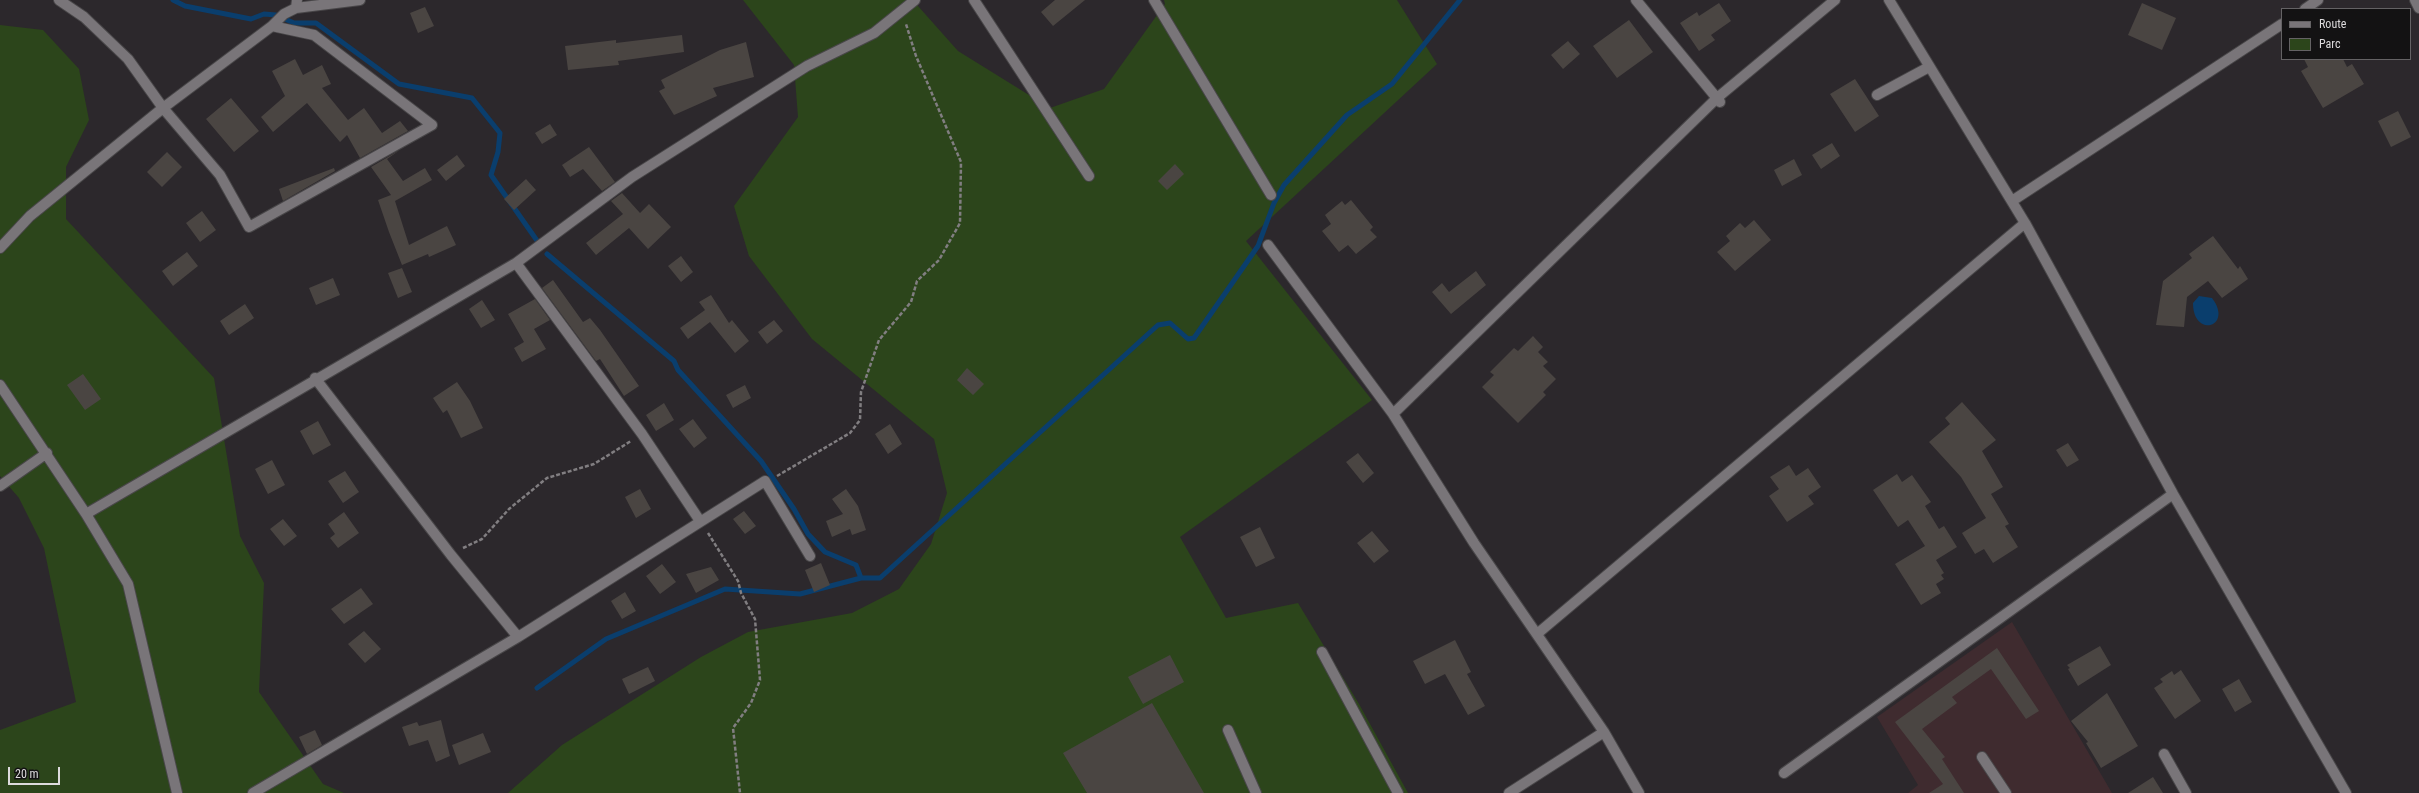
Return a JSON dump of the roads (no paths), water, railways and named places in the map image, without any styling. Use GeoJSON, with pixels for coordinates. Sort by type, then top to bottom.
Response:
{"type":"FeatureCollection","features":[{"type":"Feature","properties":{"kind":"street"},"geometry":{"type":"LineString","coordinates":[[59,0],[84,17],[128,59],[163,108],[220,176],[249,227],[432,125],[314,35],[274,24]]}},
{"type":"Feature","properties":{"kind":"street"},"geometry":{"type":"LineString","coordinates":[[0,248],[30,216],[163,108],[274,24],[296,4],[360,0]]}},
{"type":"Feature","properties":{"kind":"street"},"geometry":{"type":"LineString","coordinates":[[86,514],[315,378],[516,263],[632,177],[806,66],[874,33],[915,0]]}},
{"type":"Feature","properties":{"kind":"street"},"geometry":{"type":"LineString","coordinates":[[974,0],[1089,176]]}},
{"type":"Feature","properties":{"kind":"street"},"geometry":{"type":"LineString","coordinates":[[1154,0],[1271,195]]}},
{"type":"Feature","properties":{"kind":"street"},"geometry":{"type":"LineString","coordinates":[[1636,0],[1719,100]]}},
{"type":"Feature","properties":{"kind":"street"},"geometry":{"type":"LineString","coordinates":[[1393,414],[1719,100],[1835,0]]}},
{"type":"Feature","properties":{"kind":"street"},"geometry":{"type":"LineString","coordinates":[[1889,0],[2025,223],[2173,494],[2346,793]]}},
{"type":"Feature","properties":{"kind":"street"},"geometry":{"type":"LineString","coordinates":[[2306,8],[2318,0]]}},
{"type":"Feature","properties":{"kind":"street"},"geometry":{"type":"LineString","coordinates":[[2415,0],[2419,8]]}},
{"type":"Feature","properties":{"kind":"street"},"geometry":{"type":"LineString","coordinates":[[2012,201],[2281,25]]}},
{"type":"Feature","properties":{"kind":"street"},"geometry":{"type":"LineString","coordinates":[[1877,95],[1929,67]]}},
{"type":"Feature","properties":{"kind":"street"},"geometry":{"type":"LineString","coordinates":[[1537,634],[2025,223]]}},
{"type":"Feature","properties":{"kind":"street"},"geometry":{"type":"LineString","coordinates":[[1268,245],[1393,414],[1474,543],[1604,732],[1639,793]]}},
{"type":"Feature","properties":{"kind":"street"},"geometry":{"type":"LineString","coordinates":[[516,263],[642,434],[700,521]]}},
{"type":"Feature","properties":{"kind":"street"},"geometry":{"type":"LineString","coordinates":[[315,378],[451,554],[518,637]]}},
{"type":"Feature","properties":{"kind":"street"},"geometry":{"type":"LineString","coordinates":[[0,385],[86,514],[128,584],[177,793]]}},
{"type":"Feature","properties":{"kind":"street"},"geometry":{"type":"LineString","coordinates":[[0,486],[46,453]]}},
{"type":"Feature","properties":{"kind":"street"},"geometry":{"type":"LineString","coordinates":[[253,793],[518,637],[765,481],[810,556]]}},
{"type":"Feature","properties":{"kind":"street"},"geometry":{"type":"LineString","coordinates":[[1784,773],[2173,494]]}},
{"type":"Feature","properties":{"kind":"street"},"geometry":{"type":"LineString","coordinates":[[1322,652],[1398,793]]}},
{"type":"Feature","properties":{"kind":"street"},"geometry":{"type":"LineString","coordinates":[[1228,730],[1256,793]]}},
{"type":"Feature","properties":{"kind":"street"},"geometry":{"type":"LineString","coordinates":[[1509,793],[1604,732]]}},
{"type":"Feature","properties":{"kind":"street"},"geometry":{"type":"LineString","coordinates":[[2164,754],[2186,793]]}},
{"type":"Feature","properties":{"kind":"street"},"geometry":{"type":"LineString","coordinates":[[1982,757],[2006,793]]}},
{"type":"Feature","properties":{"kind":"water"},"geometry":{"type":"Polygon","coordinates":[[[2199,296],[2212,298],[2218,308],[2216,322],[2211,325],[2205,325],[2199,321],[2195,314],[2193,303],[2199,296]]]}},
{"type":"Feature","properties":{"kind":"waterway"},"geometry":{"type":"LineString","coordinates":[[173,0],[185,6],[251,19],[264,14],[276,15],[294,23],[316,23],[399,84],[472,98],[500,133],[498,152],[491,175],[538,242]]}},
{"type":"Feature","properties":{"kind":"waterway"},"geometry":{"type":"LineString","coordinates":[[547,254],[674,361],[678,370],[761,461],[794,509],[808,534],[825,552],[856,565],[861,578],[880,578],[1158,325],[1170,323],[1188,339],[1194,338],[1258,246],[1274,203],[1284,185],[1347,115],[1392,84],[1460,0]]}},
{"type":"Feature","properties":{"kind":"waterway"},"geometry":{"type":"LineString","coordinates":[[537,688],[606,639],[725,589],[800,594],[861,578]]}}]}
